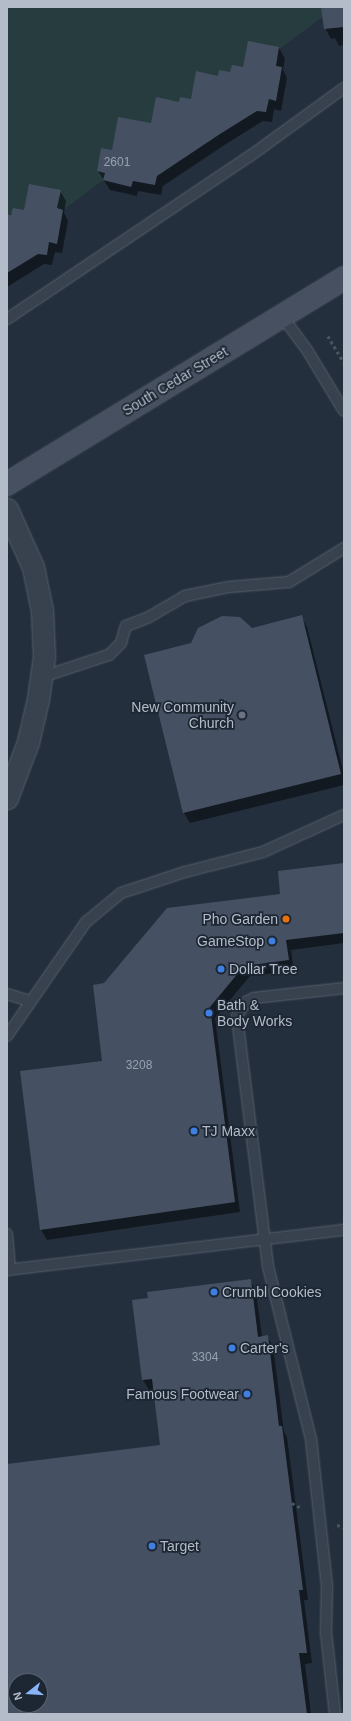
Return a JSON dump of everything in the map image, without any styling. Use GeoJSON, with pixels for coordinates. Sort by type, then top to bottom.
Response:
{"type":"FeatureCollection","features":[{"type":"Feature","properties":{"kind":"main road","name":"South Cedar Street"},"geometry":{"type":"LineString","coordinates":[[7,484],[344,278]]}},
{"type":"Feature","properties":{"kind":"street"},"geometry":{"type":"LineString","coordinates":[[7,509],[25,545],[38,588],[43,634],[42,677],[28,742],[7,798]]}},
{"type":"Feature","properties":{"kind":"lane"},"geometry":{"type":"LineString","coordinates":[[7,319],[250,156],[344,88]]}},
{"type":"Feature","properties":{"kind":"lane"},"geometry":{"type":"LineString","coordinates":[[282,316],[307,350],[344,411]]}},
{"type":"Feature","properties":{"kind":"lane"},"geometry":{"type":"LineString","coordinates":[[42,677],[109,655],[121,643],[126,626],[149,617],[185,596],[229,587],[289,582],[344,548]]}},
{"type":"Feature","properties":{"kind":"lane"},"geometry":{"type":"LineString","coordinates":[[7,1036],[86,922],[121,893],[185,872],[263,852],[344,815]]}},
{"type":"Feature","properties":{"kind":"lane"},"geometry":{"type":"LineString","coordinates":[[335,1714],[326,1632],[327,1586],[311,1439],[273,1289],[237,1016],[246,1002],[254,998],[344,988]]}},
{"type":"Feature","properties":{"kind":"lane"},"geometry":{"type":"LineString","coordinates":[[7,994],[30,1001]]}},
{"type":"Feature","properties":{"kind":"lane"},"geometry":{"type":"LineString","coordinates":[[7,1234],[9,1270],[267,1241],[344,1230]]}},
{"type":"Feature","properties":{"kind":"path"},"geometry":{"type":"LineString","coordinates":[[328,336],[344,363]]}},
{"type":"Feature","properties":{"kind":"green space"},"geometry":{"type":"Polygon","coordinates":[[[7,7],[336,7],[39,228],[7,246],[7,7]]]}},
{"type":"Feature","properties":{"kind":"building"},"geometry":{"type":"Polygon","coordinates":[[[321,7],[344,7],[344,27],[324,29],[321,7]]]}},
{"type":"Feature","properties":{"kind":"building"},"geometry":{"type":"Polygon","coordinates":[[[248,41],[279,47],[276,66],[282,67],[276,101],[269,99],[266,112],[257,111],[220,134],[157,176],[155,185],[133,181],[131,187],[103,180],[105,173],[97,171],[101,148],[112,150],[118,117],[151,123],[156,97],[179,102],[180,97],[191,99],[196,71],[218,76],[219,70],[230,72],[232,65],[243,67],[248,41]]]}},
{"type":"Feature","properties":{"kind":"building"},"geometry":{"type":"Polygon","coordinates":[[[29,184],[61,190],[57,208],[63,210],[57,244],[49,242],[47,255],[38,254],[7,273],[7,214],[11,215],[13,208],[24,210],[29,184]]]}},
{"type":"Feature","properties":{"kind":"building","name":"New Community Church"},"geometry":{"type":"Polygon","coordinates":[[[302,615],[341,774],[183,813],[144,655],[191,643],[198,628],[222,616],[240,617],[252,628],[302,615]]]}},
{"type":"Feature","properties":{"kind":"building"},"geometry":{"type":"Polygon","coordinates":[[[344,863],[344,933],[286,940],[289,960],[244,966],[210,1007],[235,1202],[40,1230],[20,1071],[102,1061],[93,985],[104,983],[167,908],[280,894],[278,871],[344,863]]]}},
{"type":"Feature","properties":{"kind":"building","name":"Target"},"geometry":{"type":"Polygon","coordinates":[[[251,1279],[258,1337],[268,1335],[279,1426],[282,1426],[303,1590],[299,1590],[307,1653],[299,1653],[307,1714],[7,1714],[7,1464],[160,1445],[152,1379],[142,1380],[132,1300],[148,1298],[147,1292],[251,1279]]]}},
{"type":"Feature","properties":{"kind":"place","name":"New Community Church"},"geometry":{"type":"Point","coordinates":[242,715]}},
{"type":"Feature","properties":{"kind":"place","name":"Pho Garden"},"geometry":{"type":"Point","coordinates":[286,919]}},
{"type":"Feature","properties":{"kind":"place","name":"GameStop"},"geometry":{"type":"Point","coordinates":[272,941]}},
{"type":"Feature","properties":{"kind":"place","name":"Dollar Tree"},"geometry":{"type":"Point","coordinates":[221,969]}},
{"type":"Feature","properties":{"kind":"place","name":"Bath & Body Works"},"geometry":{"type":"Point","coordinates":[209,1013]}},
{"type":"Feature","properties":{"kind":"place","name":"TJ Maxx"},"geometry":{"type":"Point","coordinates":[194,1131]}},
{"type":"Feature","properties":{"kind":"place","name":"Crumbl Cookies"},"geometry":{"type":"Point","coordinates":[214,1292]}},
{"type":"Feature","properties":{"kind":"place","name":"Carter's"},"geometry":{"type":"Point","coordinates":[232,1348]}},
{"type":"Feature","properties":{"kind":"place","name":"Famous Footwear"},"geometry":{"type":"Point","coordinates":[247,1394]}},
{"type":"Feature","properties":{"kind":"place","name":"Target"},"geometry":{"type":"Point","coordinates":[152,1546]}}]}
